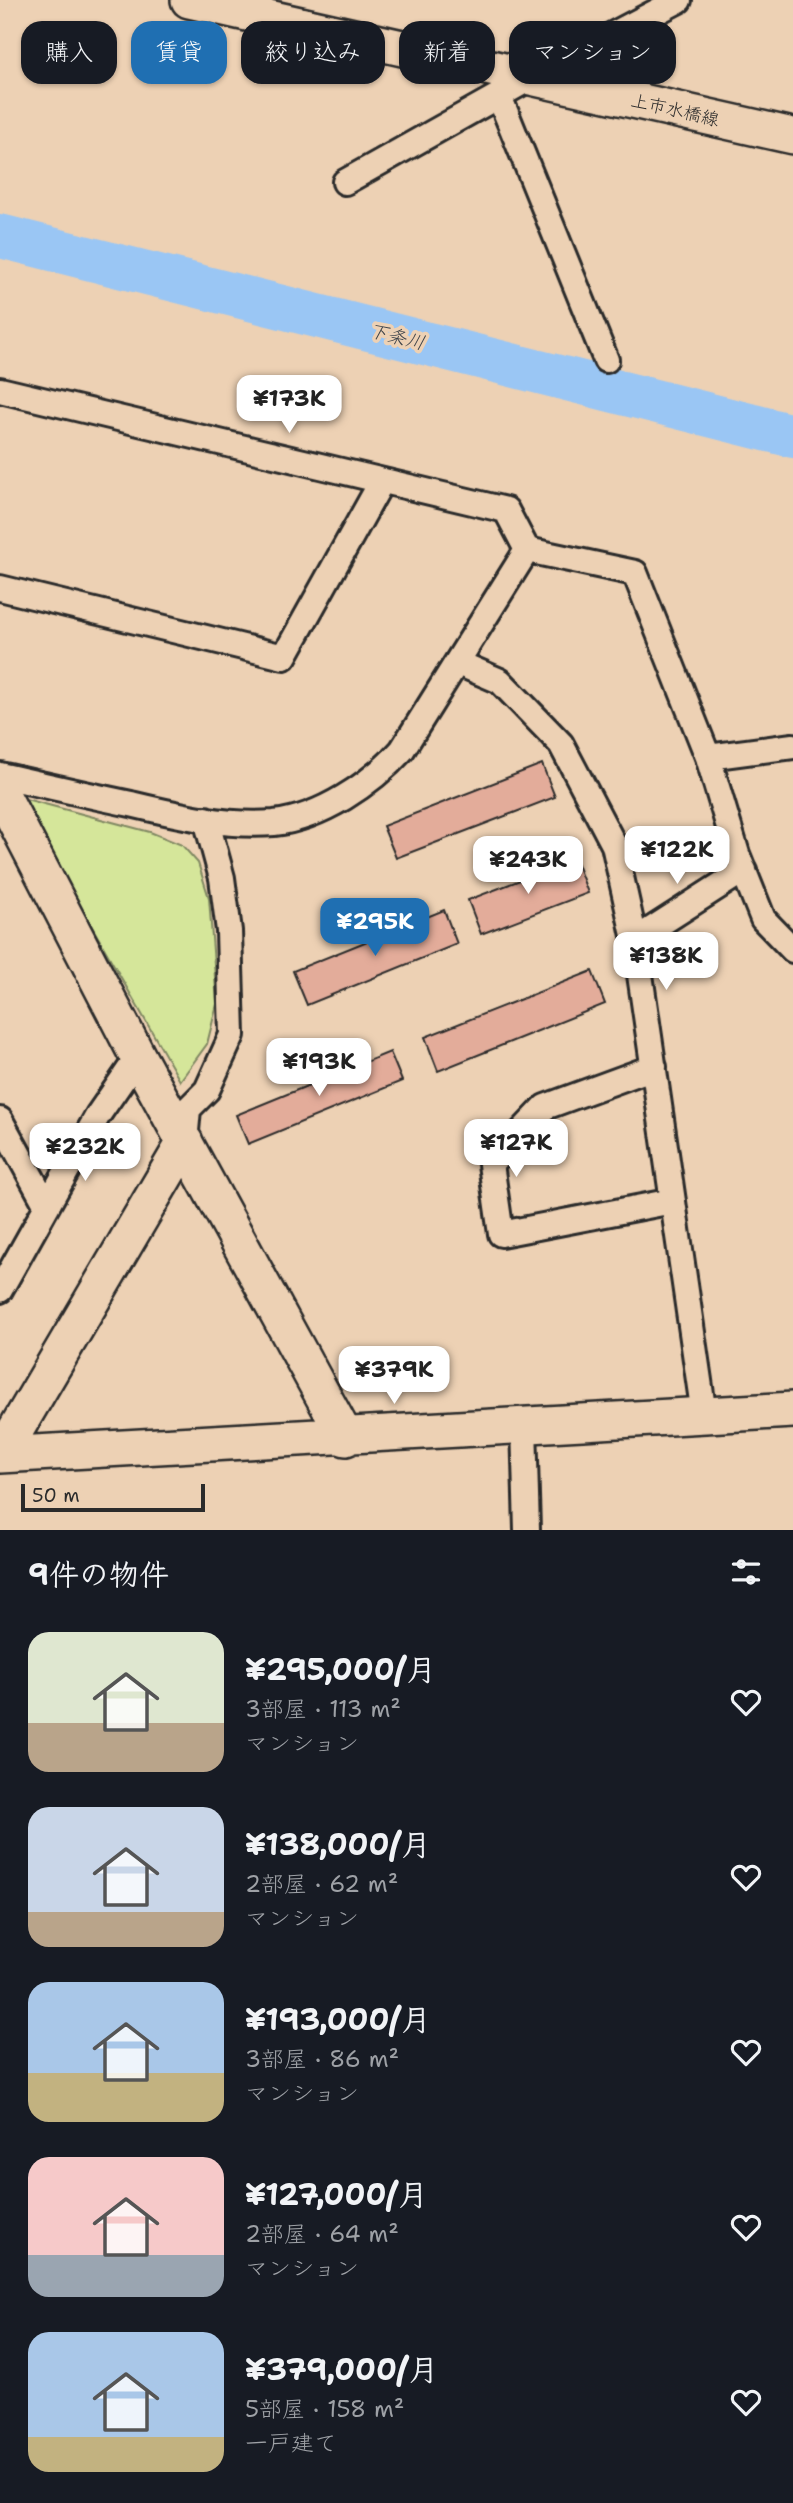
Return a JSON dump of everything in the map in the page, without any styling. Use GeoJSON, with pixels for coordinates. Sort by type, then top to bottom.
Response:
{"type":"FeatureCollection","features":[{"type":"Feature","properties":{"kind":"street","name":"上市水橋線"},"geometry":{"type":"LineString","coordinates":[[189,0],[509,72]]}},
{"type":"Feature","properties":{"kind":"street"},"geometry":{"type":"LineString","coordinates":[[639,21],[679,0]]}},
{"type":"Feature","properties":{"kind":"street"},"geometry":{"type":"LineString","coordinates":[[345,182],[520,84]]}},
{"type":"Feature","properties":{"kind":"street","name":"上市水橋線"},"geometry":{"type":"LineString","coordinates":[[563,84],[793,136]]}},
{"type":"Feature","properties":{"kind":"street"},"geometry":{"type":"LineString","coordinates":[[499,96],[606,359]]}},
{"type":"Feature","properties":{"kind":"street"},"geometry":{"type":"LineString","coordinates":[[0,390],[506,510],[527,550]]}},
{"type":"Feature","properties":{"kind":"street"},"geometry":{"type":"LineString","coordinates":[[0,588],[284,657],[382,481]]}},
{"type":"Feature","properties":{"kind":"street"},"geometry":{"type":"LineString","coordinates":[[0,775],[206,819],[237,823],[276,822],[316,811],[381,772],[402,750],[527,550]]}},
{"type":"Feature","properties":{"kind":"street"},"geometry":{"type":"LineString","coordinates":[[527,550],[635,573],[708,757],[744,870],[763,919],[793,950]]}},
{"type":"Feature","properties":{"kind":"street"},"geometry":{"type":"LineString","coordinates":[[458,663],[500,681],[561,744],[614,845],[635,940],[704,1415]]}},
{"type":"Feature","properties":{"kind":"street"},"geometry":{"type":"LineString","coordinates":[[708,757],[793,746]]}},
{"type":"Feature","properties":{"kind":"street"},"geometry":{"type":"LineString","coordinates":[[0,791],[138,1057],[346,1438]]}},
{"type":"Feature","properties":{"kind":"street"},"geometry":{"type":"LineString","coordinates":[[1,1455],[185,1142],[188,1109],[207,1090],[232,1035],[229,930],[222,878],[206,819]]}},
{"type":"Feature","properties":{"kind":"street"},"geometry":{"type":"LineString","coordinates":[[635,940],[744,870]]}},
{"type":"Feature","properties":{"kind":"street"},"geometry":{"type":"LineString","coordinates":[[0,1290],[98,1115],[138,1057]]}},
{"type":"Feature","properties":{"kind":"street"},"geometry":{"type":"LineString","coordinates":[[654,1067],[545,1107],[491,1164],[501,1234],[673,1200]]}},
{"type":"Feature","properties":{"kind":"street"},"geometry":{"type":"LineString","coordinates":[[0,1120],[47,1206]]}},
{"type":"Feature","properties":{"kind":"street"},"geometry":{"type":"LineString","coordinates":[[1,1455],[346,1438],[524,1424],[793,1410]]}},
{"type":"Feature","properties":{"kind":"street"},"geometry":{"type":"LineString","coordinates":[[524,1424],[527,1530]]}},
{"type":"Feature","properties":{"kind":"green space"},"geometry":{"type":"Polygon","coordinates":[[[18,797],[150,832],[182,845],[198,863],[209,898],[217,1004],[207,1044],[180,1081],[18,797]]]}},
{"type":"Feature","properties":{"kind":"building"},"geometry":{"type":"Polygon","coordinates":[[[542,764],[555,797],[396,858],[383,826],[542,764]]]}},
{"type":"Feature","properties":{"kind":"building"},"geometry":{"type":"Polygon","coordinates":[[[575,859],[588,893],[481,934],[468,900],[575,859]]]}},
{"type":"Feature","properties":{"kind":"building"},"geometry":{"type":"Polygon","coordinates":[[[444,910],[457,944],[307,1005],[293,971],[444,910]]]}},
{"type":"Feature","properties":{"kind":"building"},"geometry":{"type":"Polygon","coordinates":[[[592,971],[605,1004],[438,1071],[425,1037],[592,971]]]}},
{"type":"Feature","properties":{"kind":"building"},"geometry":{"type":"Polygon","coordinates":[[[390,1052],[402,1081],[248,1144],[236,1115],[390,1052]]]}},
{"type":"Feature","properties":{"kind":"waterway","name":"下条川"},"geometry":{"type":"LineString","coordinates":[[0,236],[793,436]]}}]}
